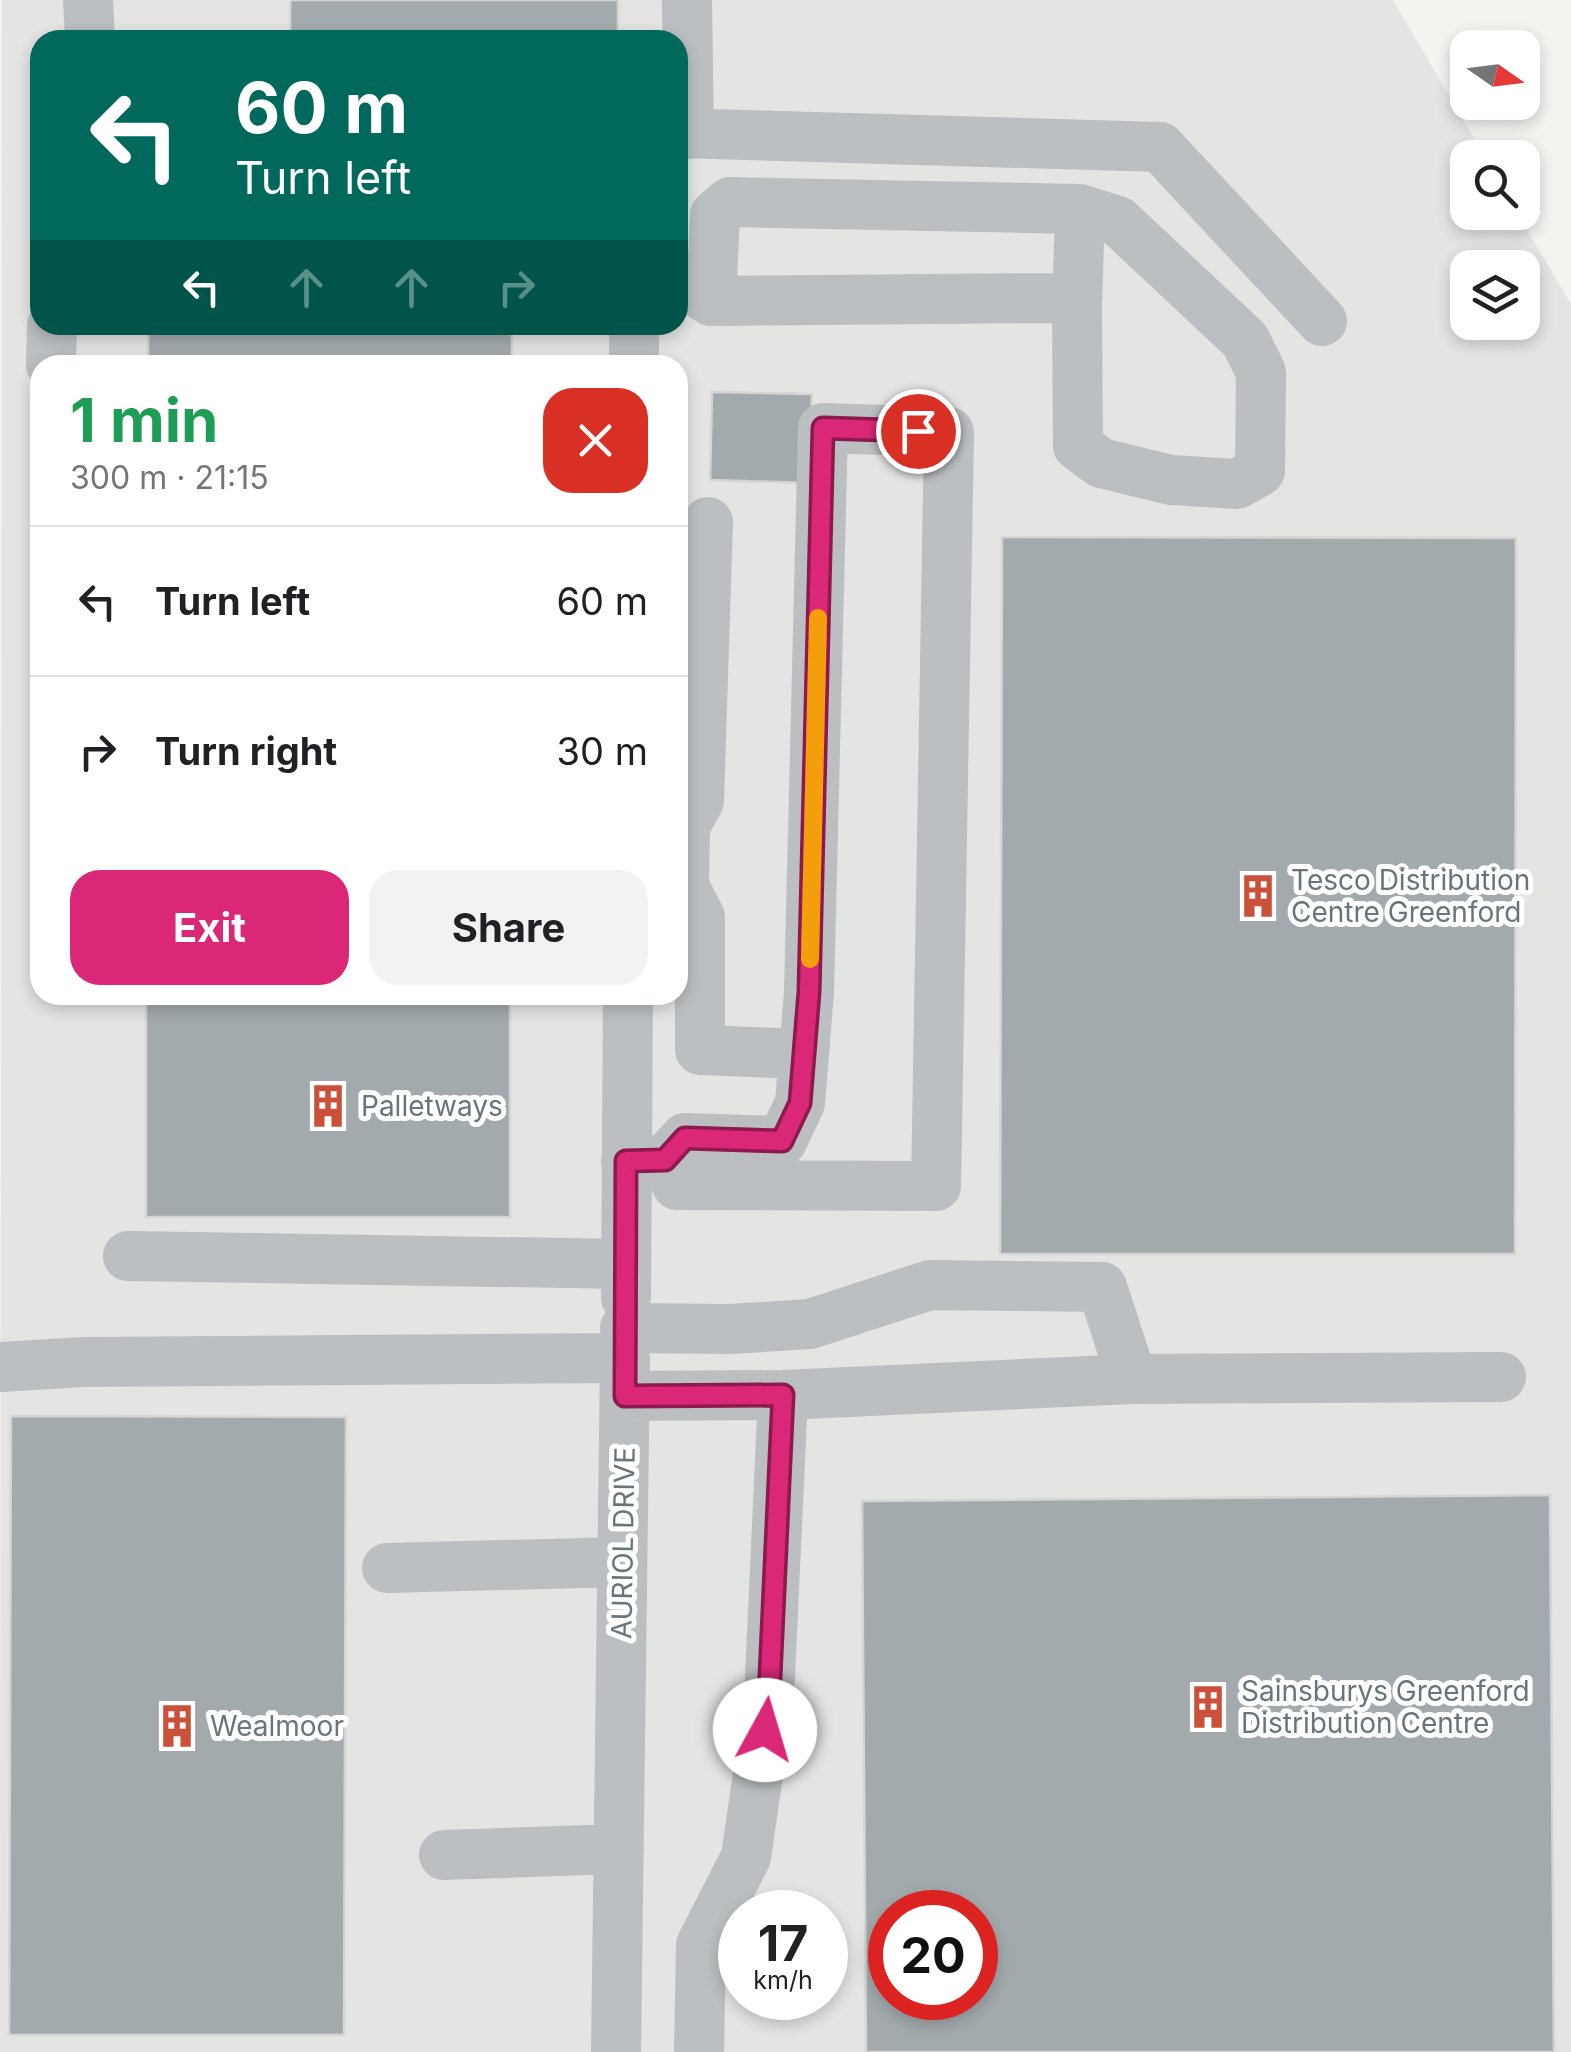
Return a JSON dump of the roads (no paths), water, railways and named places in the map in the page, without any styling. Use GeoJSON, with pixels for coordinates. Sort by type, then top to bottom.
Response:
{"type":"FeatureCollection","features":[{"type":"Feature","properties":{"kind":"lane"},"geometry":{"type":"LineString","coordinates":[[88,0],[90,30]]}},
{"type":"Feature","properties":{"kind":"lane"},"geometry":{"type":"LineString","coordinates":[[686,30],[687,0]]}},
{"type":"Feature","properties":{"kind":"lane"},"geometry":{"type":"LineString","coordinates":[[688,133],[1160,147],[1322,321]]}},
{"type":"Feature","properties":{"kind":"lane"},"geometry":{"type":"LineString","coordinates":[[1076,308],[1058,298],[694,296],[715,215],[730,202],[1080,209],[1118,221],[1245,340],[1261,372],[1260,471],[1236,484],[1171,480],[1102,462],[1078,446],[1076,308],[1080,209]]}},
{"type":"Feature","properties":{"kind":"lane"},"geometry":{"type":"LineString","coordinates":[[646,1160],[685,1138],[737,1162],[936,1186],[949,432],[823,428],[809,992],[800,1103],[782,1141],[737,1162]]}},
{"type":"Feature","properties":{"kind":"lane"},"geometry":{"type":"LineString","coordinates":[[688,820],[700,801],[708,522]]}},
{"type":"Feature","properties":{"kind":"lane"},"geometry":{"type":"LineString","coordinates":[[688,894],[700,917],[700,1050],[804,1054]]}},
{"type":"Feature","properties":{"kind":"lane","name":"AURIOL DRIVE"},"geometry":{"type":"LineString","coordinates":[[616,2052],[626,1264],[646,1160],[629,1005]]}},
{"type":"Feature","properties":{"kind":"lane"},"geometry":{"type":"LineString","coordinates":[[128,1256],[626,1264]]}},
{"type":"Feature","properties":{"kind":"lane"},"geometry":{"type":"LineString","coordinates":[[625,1361],[730,1330],[810,1324],[930,1284],[1102,1287],[1132,1378]]}},
{"type":"Feature","properties":{"kind":"lane"},"geometry":{"type":"LineString","coordinates":[[8,1366],[103,1362],[625,1361],[783,1395],[1132,1378],[1501,1377]]}},
{"type":"Feature","properties":{"kind":"lane"},"geometry":{"type":"LineString","coordinates":[[699,2052],[701,1944],[746,1857],[769,1698],[783,1395]]}},
{"type":"Feature","properties":{"kind":"lane"},"geometry":{"type":"LineString","coordinates":[[387,1568],[622,1562]]}},
{"type":"Feature","properties":{"kind":"lane"},"geometry":{"type":"LineString","coordinates":[[444,1855],[618,1849]]}},
{"type":"Feature","properties":{"kind":"place","name":"Tesco Distribution Centre Greenford"},"geometry":{"type":"Point","coordinates":[1258,896]}},
{"type":"Feature","properties":{"kind":"place","name":"Palletways"},"geometry":{"type":"Point","coordinates":[328,1106]}},
{"type":"Feature","properties":{"kind":"place","name":"Sainsburys Greenford Distribution Centre"},"geometry":{"type":"Point","coordinates":[1208,1707]}},
{"type":"Feature","properties":{"kind":"place","name":"Wealmoor"},"geometry":{"type":"Point","coordinates":[177,1726]}}]}
